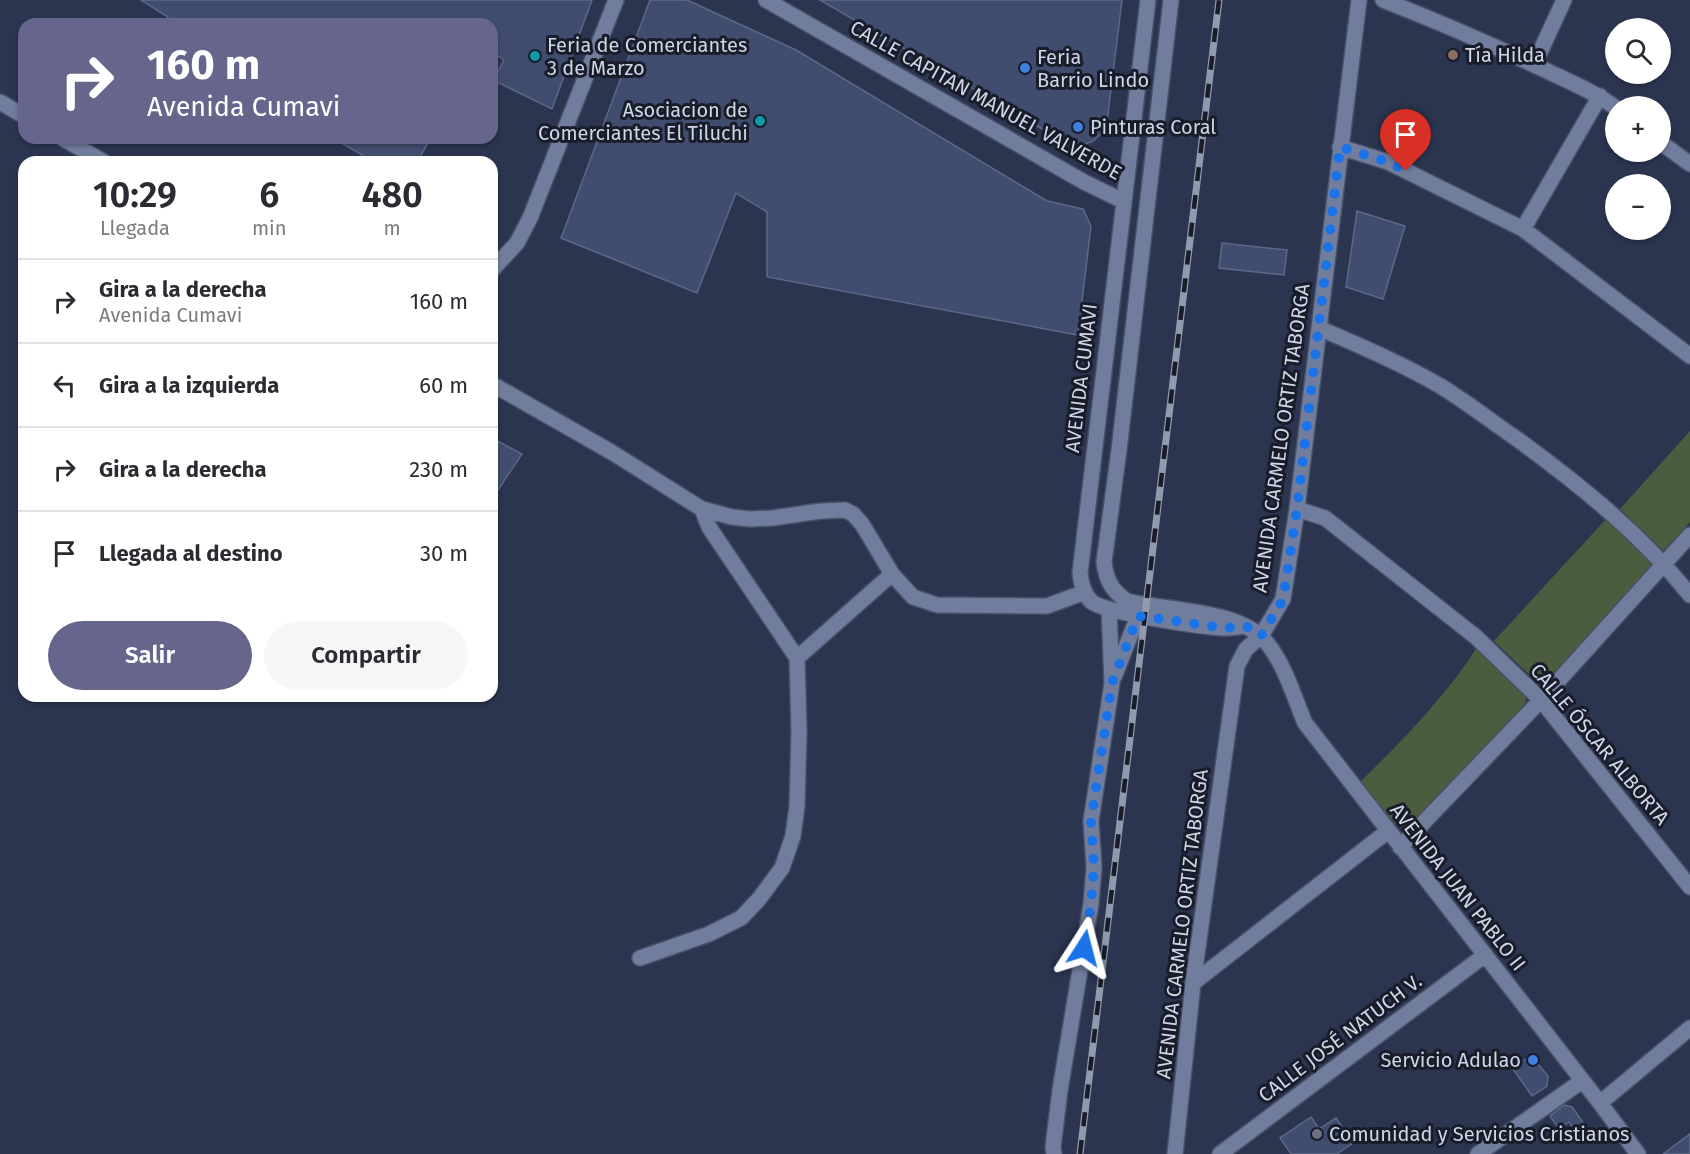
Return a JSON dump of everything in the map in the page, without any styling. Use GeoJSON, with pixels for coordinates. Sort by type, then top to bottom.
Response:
{"type":"FeatureCollection","features":[{"type":"Feature","properties":{"kind":"street"},"geometry":{"type":"LineString","coordinates":[[498,264],[517,243],[530,218],[616,0]]}},
{"type":"Feature","properties":{"kind":"street","name":"CALLE CAPITAN MANUEL VALVERDE"},"geometry":{"type":"LineString","coordinates":[[766,0],[1084,182],[1123,201]]}},
{"type":"Feature","properties":{"kind":"street","name":"AVENIDA CUMAVI"},"geometry":{"type":"LineString","coordinates":[[1085,592],[1080,573],[1148,0]]}},
{"type":"Feature","properties":{"kind":"street"},"geometry":{"type":"LineString","coordinates":[[1171,0],[1104,562],[1105,574],[1110,586],[1127,601],[1226,617],[1261,636]]}},
{"type":"Feature","properties":{"kind":"street","name":"AVENIDA CARMELO ORTIZ TABORGA"},"geometry":{"type":"LineString","coordinates":[[1175,1154],[1193,983],[1237,666],[1246,649],[1261,636],[1283,600],[1297,509],[1359,0]]}},
{"type":"Feature","properties":{"kind":"street"},"geometry":{"type":"LineString","coordinates":[[1383,0],[1445,24],[1605,100]]}},
{"type":"Feature","properties":{"kind":"street"},"geometry":{"type":"LineString","coordinates":[[1534,65],[1564,0]]}},
{"type":"Feature","properties":{"kind":"street"},"geometry":{"type":"LineString","coordinates":[[1144,27],[1168,30]]}},
{"type":"Feature","properties":{"kind":"street"},"geometry":{"type":"LineString","coordinates":[[1523,229],[1600,96]]}},
{"type":"Feature","properties":{"kind":"street"},"geometry":{"type":"LineString","coordinates":[[0,102],[18,112]]}},
{"type":"Feature","properties":{"kind":"street"},"geometry":{"type":"LineString","coordinates":[[72,144],[94,156]]}},
{"type":"Feature","properties":{"kind":"street"},"geometry":{"type":"LineString","coordinates":[[1340,147],[1388,162],[1523,229],[1690,356]]}},
{"type":"Feature","properties":{"kind":"street"},"geometry":{"type":"LineString","coordinates":[[1671,150],[1690,164]]}},
{"type":"Feature","properties":{"kind":"street"},"geometry":{"type":"LineString","coordinates":[[1319,328],[1397,363],[1473,407],[1609,512],[1665,563],[1690,595]]}},
{"type":"Feature","properties":{"kind":"street"},"geometry":{"type":"LineString","coordinates":[[498,387],[613,453],[702,509],[750,519],[821,511],[844,510],[853,514],[892,574],[913,597],[936,605],[1047,606],[1085,592],[1090,601],[1109,609],[1138,616],[1225,628],[1246,626]]}},
{"type":"Feature","properties":{"kind":"street"},"geometry":{"type":"LineString","coordinates":[[1094,447],[1119,450]]}},
{"type":"Feature","properties":{"kind":"street"},"geometry":{"type":"LineString","coordinates":[[640,958],[709,934],[741,918],[759,899],[782,868],[793,836],[797,806],[799,731],[797,658],[709,527],[702,509]]}},
{"type":"Feature","properties":{"kind":"street","name":"CALLE ÓSCAR ALBORTA"},"geometry":{"type":"LineString","coordinates":[[1297,509],[1325,518],[1476,637],[1541,700],[1690,887]]}},
{"type":"Feature","properties":{"kind":"street"},"geometry":{"type":"LineString","coordinates":[[1400,847],[1541,700],[1690,535]]}},
{"type":"Feature","properties":{"kind":"street"},"geometry":{"type":"LineString","coordinates":[[797,658],[892,574]]}},
{"type":"Feature","properties":{"kind":"street"},"geometry":{"type":"LineString","coordinates":[[1054,1154],[1060,1090],[1091,904],[1094,867],[1091,821],[1112,683],[1109,609]]}},
{"type":"Feature","properties":{"kind":"street"},"geometry":{"type":"LineString","coordinates":[[1112,683],[1138,616]]}},
{"type":"Feature","properties":{"kind":"street","name":"AVENIDA JUAN PABLO II"},"geometry":{"type":"LineString","coordinates":[[1261,636],[1269,644],[1305,723],[1638,1154]]}},
{"type":"Feature","properties":{"kind":"street"},"geometry":{"type":"LineString","coordinates":[[1193,983],[1388,831]]}},
{"type":"Feature","properties":{"kind":"street","name":"CALLE JOSÉ NATUCH V."},"geometry":{"type":"LineString","coordinates":[[1220,1154],[1485,955]]}},
{"type":"Feature","properties":{"kind":"street"},"geometry":{"type":"LineString","coordinates":[[1600,1103],[1690,1028]]}},
{"type":"Feature","properties":{"kind":"street"},"geometry":{"type":"LineString","coordinates":[[1478,1154],[1582,1081]]}},
{"type":"Feature","properties":{"kind":"green space"},"geometry":{"type":"Polygon","coordinates":[[[1690,431],[1690,522],[1663,551],[1620,509],[1690,431]]]}},
{"type":"Feature","properties":{"kind":"green space"},"geometry":{"type":"Polygon","coordinates":[[[1607,518],[1652,561],[1652,566],[1549,681],[1537,682],[1494,641],[1607,518]]]}},
{"type":"Feature","properties":{"kind":"green space"},"geometry":{"type":"Polygon","coordinates":[[[1478,646],[1527,695],[1525,704],[1409,827],[1403,828],[1396,825],[1360,782],[1438,700],[1478,646]]]}},
{"type":"Feature","properties":{"kind":"building"},"geometry":{"type":"Polygon","coordinates":[[[141,0],[592,0],[552,109],[498,82],[498,71],[504,60],[498,56],[498,18],[168,17],[141,0]]]}},
{"type":"Feature","properties":{"kind":"building","name":"Asociacion de Comerciantes El Tiluchi"},"geometry":{"type":"Polygon","coordinates":[[[650,0],[687,0],[796,50],[1047,201],[1083,209],[1091,226],[1078,335],[767,277],[767,212],[736,193],[697,293],[561,238],[650,0]]]}},
{"type":"Feature","properties":{"kind":"building","name":"Feria Barrio Lindo"},"geometry":{"type":"Polygon","coordinates":[[[820,0],[1122,0],[1107,122],[1103,132],[1093,141],[1078,147],[1068,144],[820,0]]]}},
{"type":"Feature","properties":{"kind":"building"},"geometry":{"type":"Polygon","coordinates":[[[343,144],[428,144],[420,156],[364,156],[343,144]]]}},
{"type":"Feature","properties":{"kind":"building"},"geometry":{"type":"Polygon","coordinates":[[[1357,211],[1405,226],[1383,299],[1346,287],[1357,211]]]}},
{"type":"Feature","properties":{"kind":"building"},"geometry":{"type":"Polygon","coordinates":[[[1222,243],[1287,250],[1284,275],[1219,268],[1222,243]]]}},
{"type":"Feature","properties":{"kind":"building"},"geometry":{"type":"Polygon","coordinates":[[[498,441],[522,454],[498,490],[498,441]]]}},
{"type":"Feature","properties":{"kind":"building"},"geometry":{"type":"Polygon","coordinates":[[[1532,1057],[1548,1076],[1547,1086],[1532,1096],[1510,1065],[1532,1057]]]}},
{"type":"Feature","properties":{"kind":"building"},"geometry":{"type":"Polygon","coordinates":[[[1564,1105],[1572,1107],[1592,1135],[1583,1141],[1569,1122],[1559,1129],[1550,1116],[1564,1105]]]}},
{"type":"Feature","properties":{"kind":"building","name":"Comunidad y Servicios Cristianos"},"geometry":{"type":"Polygon","coordinates":[[[1311,1117],[1319,1129],[1336,1118],[1353,1143],[1337,1154],[1291,1154],[1280,1138],[1311,1117]]]}},
{"type":"Feature","properties":{"kind":"building"},"geometry":{"type":"Polygon","coordinates":[[[1690,1134],[1690,1154],[1663,1154],[1690,1134]]]}},
{"type":"Feature","properties":{"kind":"railway"},"geometry":{"type":"LineString","coordinates":[[1080,1154],[1219,0]]}},
{"type":"Feature","properties":{"kind":"place","name":"Tía Hilda"},"geometry":{"type":"Point","coordinates":[1453,55]}},
{"type":"Feature","properties":{"kind":"place","name":"Feria de Comerciantes 3 de Marzo"},"geometry":{"type":"Point","coordinates":[535,56]}},
{"type":"Feature","properties":{"kind":"place","name":"Feria Barrio Lindo"},"geometry":{"type":"Point","coordinates":[1025,68]}},
{"type":"Feature","properties":{"kind":"place","name":"Asociacion de Comerciantes El Tiluchi"},"geometry":{"type":"Point","coordinates":[760,121]}},
{"type":"Feature","properties":{"kind":"place","name":"Pinturas Coral"},"geometry":{"type":"Point","coordinates":[1078,127]}},
{"type":"Feature","properties":{"kind":"place","name":"Servicio Adulao"},"geometry":{"type":"Point","coordinates":[1533,1060]}},
{"type":"Feature","properties":{"kind":"place","name":"Comunidad y Servicios Cristianos"},"geometry":{"type":"Point","coordinates":[1317,1134]}},
{"type":"Feature","properties":{"kind":"route"},"geometry":{"type":"LineString","coordinates":[[1084,948],[1094,867],[1091,821],[1112,683],[1138,616],[1225,628],[1246,626],[1261,636],[1270,622],[1283,600],[1297,509],[1340,147],[1388,162],[1406,171]]}}]}
